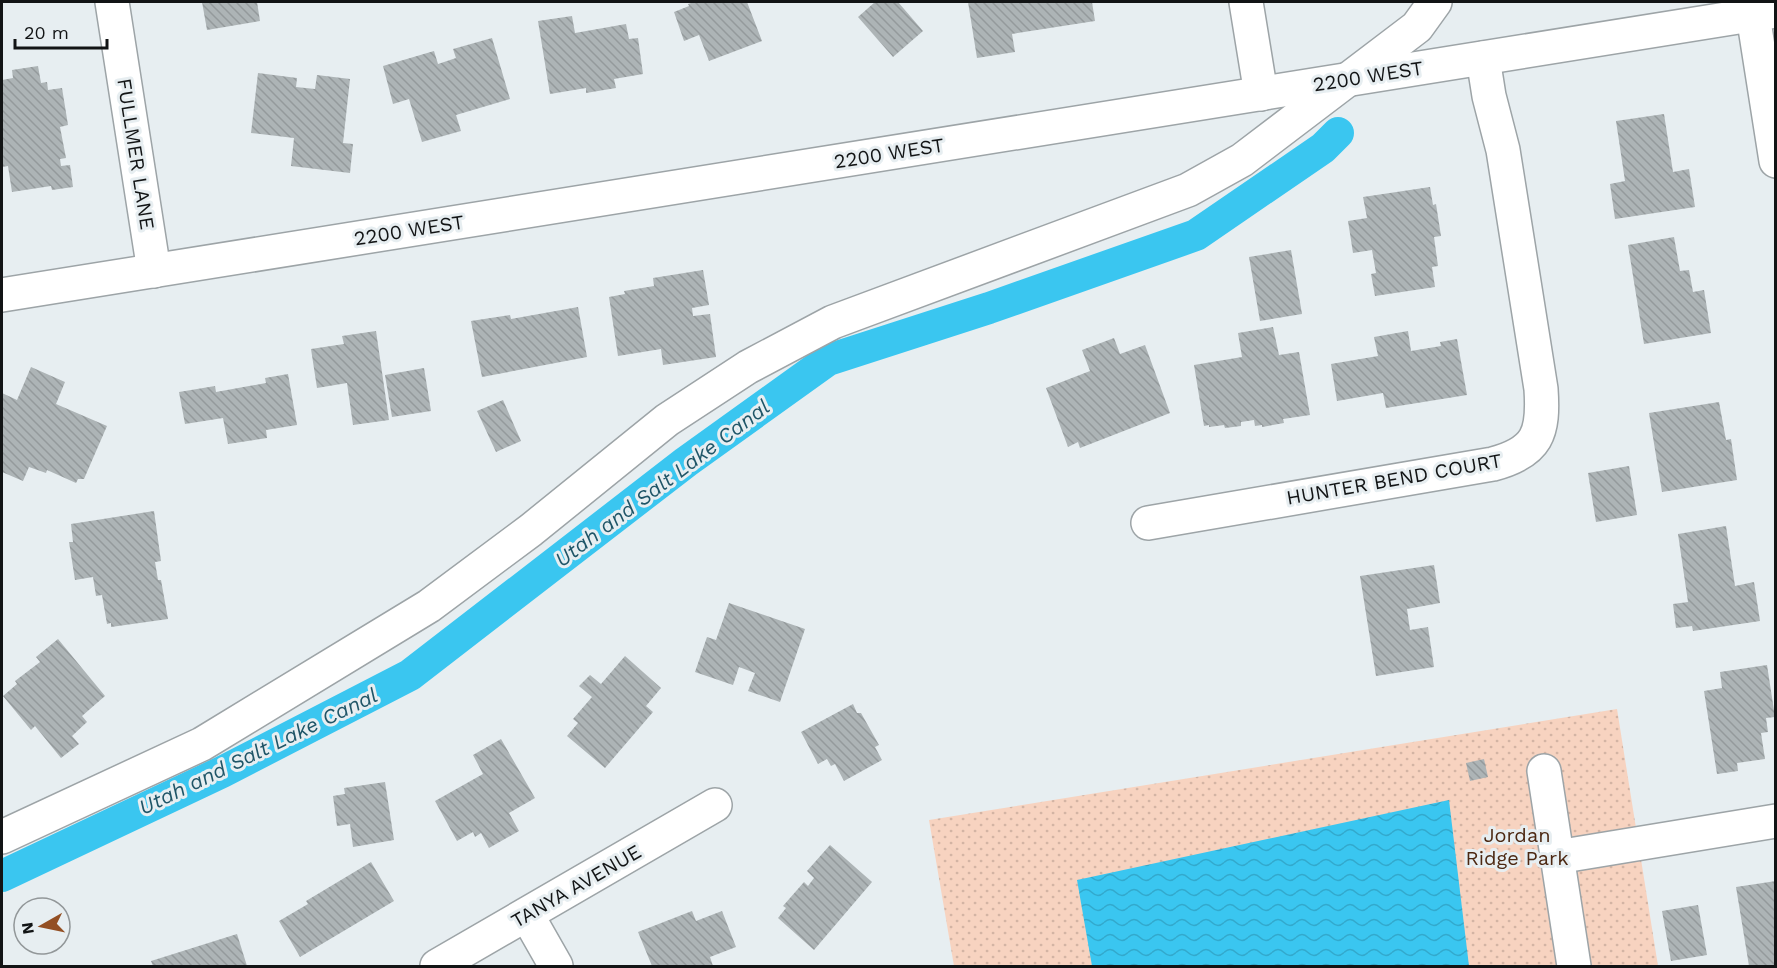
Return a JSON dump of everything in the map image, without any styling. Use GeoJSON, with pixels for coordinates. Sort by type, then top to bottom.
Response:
{"type":"FeatureCollection","features":[{"type":"Feature","properties":{"kind":"street","name":"FULLMER LANE"},"geometry":{"type":"LineString","coordinates":[[112,2],[154,271]]}},
{"type":"Feature","properties":{"kind":"street"},"geometry":{"type":"LineString","coordinates":[[1246,2],[1261,94]]}},
{"type":"Feature","properties":{"kind":"street"},"geometry":{"type":"LineString","coordinates":[[2,837],[202,744],[429,606],[531,530],[667,420],[748,367],[833,322],[1188,189],[1242,160],[1416,27],[1435,2]]}},
{"type":"Feature","properties":{"kind":"street","name":"2200 WEST"},"geometry":{"type":"LineString","coordinates":[[2,295],[1764,13]]}},
{"type":"Feature","properties":{"kind":"street"},"geometry":{"type":"LineString","coordinates":[[1764,13],[1776,161]]}},
{"type":"Feature","properties":{"kind":"street","name":"HUNTER BEND COURT"},"geometry":{"type":"LineString","coordinates":[[1148,523],[1493,464],[1519,455],[1530,447],[1539,431],[1542,410],[1541,389],[1503,150],[1483,58]]}},
{"type":"Feature","properties":{"kind":"street"},"geometry":{"type":"LineString","coordinates":[[1544,771],[1574,966]]}},
{"type":"Feature","properties":{"kind":"street","name":"TANYA AVENUE"},"geometry":{"type":"LineString","coordinates":[[437,966],[715,805]]}},
{"type":"Feature","properties":{"kind":"street"},"geometry":{"type":"LineString","coordinates":[[1557,856],[1776,821]]}},
{"type":"Feature","properties":{"kind":"street"},"geometry":{"type":"LineString","coordinates":[[527,915],[556,966]]}},
{"type":"Feature","properties":{"kind":"green space","name":"Jordan Ridge Park"},"geometry":{"type":"Polygon","coordinates":[[[1617,709],[1658,966],[954,966],[929,820],[1617,709]]]}},
{"type":"Feature","properties":{"kind":"water"},"geometry":{"type":"Polygon","coordinates":[[[1449,800],[1469,966],[1092,966],[1077,880],[1449,800]]]}},
{"type":"Feature","properties":{"kind":"building"},"geometry":{"type":"Polygon","coordinates":[[[202,2],[257,2],[260,21],[207,30],[202,2]]]}},
{"type":"Feature","properties":{"kind":"building"},"geometry":{"type":"Polygon","coordinates":[[[694,2],[747,2],[762,41],[709,61],[699,35],[684,41],[674,12],[694,2]]]}},
{"type":"Feature","properties":{"kind":"building"},"geometry":{"type":"Polygon","coordinates":[[[875,2],[898,2],[923,31],[893,57],[858,17],[875,2]]]}},
{"type":"Feature","properties":{"kind":"building"},"geometry":{"type":"Polygon","coordinates":[[[968,2],[1092,2],[1095,21],[1012,34],[1015,52],[977,58],[968,2]]]}},
{"type":"Feature","properties":{"kind":"building"},"geometry":{"type":"Polygon","coordinates":[[[572,16],[575,33],[626,24],[629,39],[638,38],[643,74],[614,79],[616,88],[586,93],[586,88],[550,94],[538,21],[572,16]]]}},
{"type":"Feature","properties":{"kind":"building"},"geometry":{"type":"Polygon","coordinates":[[[492,38],[510,99],[456,115],[461,131],[422,142],[409,99],[393,104],[383,66],[434,51],[438,64],[456,58],[453,49],[492,38]]]}},
{"type":"Feature","properties":{"kind":"building"},"geometry":{"type":"Polygon","coordinates":[[[38,66],[41,83],[47,82],[48,90],[62,88],[68,125],[60,127],[66,158],[60,159],[61,166],[70,165],[73,187],[52,190],[51,186],[12,192],[8,166],[2,167],[2,80],[13,78],[12,70],[38,66]]]}},
{"type":"Feature","properties":{"kind":"building"},"geometry":{"type":"Polygon","coordinates":[[[258,73],[297,78],[296,87],[315,89],[317,75],[350,79],[343,143],[353,144],[350,173],[291,166],[294,138],[251,133],[258,73]]]}},
{"type":"Feature","properties":{"kind":"building"},"geometry":{"type":"Polygon","coordinates":[[[1664,114],[1673,172],[1689,169],[1695,207],[1615,219],[1610,184],[1625,181],[1616,121],[1664,114]]]}},
{"type":"Feature","properties":{"kind":"building"},"geometry":{"type":"Polygon","coordinates":[[[1430,187],[1433,205],[1436,204],[1441,236],[1434,237],[1438,266],[1432,267],[1435,287],[1375,296],[1371,274],[1376,273],[1372,250],[1353,253],[1348,221],[1367,218],[1363,197],[1430,187]]]}},
{"type":"Feature","properties":{"kind":"building"},"geometry":{"type":"Polygon","coordinates":[[[1674,237],[1680,271],[1689,270],[1693,292],[1704,290],[1711,333],[1644,344],[1628,245],[1674,237]]]}},
{"type":"Feature","properties":{"kind":"building"},"geometry":{"type":"Polygon","coordinates":[[[1291,250],[1302,314],[1260,321],[1249,257],[1291,250]]]}},
{"type":"Feature","properties":{"kind":"building"},"geometry":{"type":"Polygon","coordinates":[[[703,270],[709,305],[692,308],[693,316],[710,314],[716,357],[663,365],[661,349],[618,356],[609,297],[625,294],[624,291],[654,286],[653,278],[703,270]]]}},
{"type":"Feature","properties":{"kind":"building"},"geometry":{"type":"Polygon","coordinates":[[[578,307],[587,357],[482,377],[471,321],[510,315],[511,319],[578,307]]]}},
{"type":"Feature","properties":{"kind":"building"},"geometry":{"type":"Polygon","coordinates":[[[1273,327],[1279,355],[1299,352],[1310,415],[1283,419],[1284,423],[1262,427],[1262,425],[1255,426],[1254,420],[1241,422],[1241,426],[1225,428],[1224,425],[1204,426],[1194,365],[1242,357],[1238,333],[1273,327]]]}},
{"type":"Feature","properties":{"kind":"building"},"geometry":{"type":"Polygon","coordinates":[[[376,331],[389,420],[353,425],[347,383],[317,388],[311,349],[344,344],[342,336],[376,331]]]}},
{"type":"Feature","properties":{"kind":"building"},"geometry":{"type":"Polygon","coordinates":[[[1408,331],[1411,351],[1441,346],[1440,342],[1457,339],[1467,395],[1386,408],[1383,393],[1337,401],[1331,364],[1378,356],[1374,337],[1408,331]]]}},
{"type":"Feature","properties":{"kind":"building"},"geometry":{"type":"Polygon","coordinates":[[[1114,338],[1120,354],[1145,345],[1170,413],[1080,448],[1078,442],[1068,447],[1046,388],[1090,371],[1082,350],[1114,338]]]}},
{"type":"Feature","properties":{"kind":"building"},"geometry":{"type":"Polygon","coordinates":[[[31,367],[65,382],[56,404],[107,426],[84,479],[78,479],[76,483],[47,470],[46,473],[29,467],[23,481],[2,472],[2,393],[17,400],[31,367]]]}},
{"type":"Feature","properties":{"kind":"building"},"geometry":{"type":"Polygon","coordinates":[[[424,368],[431,411],[392,417],[385,375],[424,368]]]}},
{"type":"Feature","properties":{"kind":"building"},"geometry":{"type":"Polygon","coordinates":[[[288,374],[297,425],[266,430],[267,438],[228,444],[223,418],[185,424],[179,392],[215,386],[216,392],[266,383],[265,378],[288,374]]]}},
{"type":"Feature","properties":{"kind":"building"},"geometry":{"type":"Polygon","coordinates":[[[503,400],[521,441],[496,452],[477,411],[503,400]]]}},
{"type":"Feature","properties":{"kind":"building"},"geometry":{"type":"Polygon","coordinates":[[[1719,402],[1726,440],[1731,439],[1737,480],[1662,492],[1649,413],[1719,402]]]}},
{"type":"Feature","properties":{"kind":"building"},"geometry":{"type":"Polygon","coordinates":[[[1629,466],[1637,515],[1596,522],[1588,473],[1629,466]]]}},
{"type":"Feature","properties":{"kind":"building"},"geometry":{"type":"Polygon","coordinates":[[[154,511],[161,561],[155,562],[158,580],[161,580],[168,619],[111,627],[111,623],[107,624],[102,595],[96,596],[93,577],[75,580],[69,542],[73,542],[71,524],[154,511]]]}},
{"type":"Feature","properties":{"kind":"building"},"geometry":{"type":"Polygon","coordinates":[[[1726,526],[1735,586],[1754,582],[1760,621],[1693,631],[1692,626],[1676,628],[1673,604],[1688,602],[1678,534],[1726,526]]]}},
{"type":"Feature","properties":{"kind":"building"},"geometry":{"type":"Polygon","coordinates":[[[1434,565],[1440,603],[1407,609],[1410,630],[1428,627],[1434,667],[1376,676],[1360,576],[1434,565]]]}},
{"type":"Feature","properties":{"kind":"building"},"geometry":{"type":"Polygon","coordinates":[[[729,603],[805,629],[780,702],[748,691],[755,673],[739,667],[733,685],[695,672],[707,637],[716,640],[729,603]]]}},
{"type":"Feature","properties":{"kind":"building"},"geometry":{"type":"Polygon","coordinates":[[[58,639],[105,696],[82,716],[87,722],[72,736],[79,744],[61,758],[35,726],[31,730],[3,696],[17,684],[15,681],[40,662],[36,657],[58,639]]]}},
{"type":"Feature","properties":{"kind":"building"},"geometry":{"type":"Polygon","coordinates":[[[625,656],[661,688],[646,706],[653,712],[605,768],[567,736],[578,723],[573,719],[592,697],[579,686],[590,675],[601,684],[625,656]]]}},
{"type":"Feature","properties":{"kind":"building"},"geometry":{"type":"Polygon","coordinates":[[[1767,665],[1775,717],[1766,718],[1768,732],[1761,733],[1765,759],[1737,763],[1738,771],[1717,774],[1704,691],[1722,688],[1720,672],[1767,665]]]}},
{"type":"Feature","properties":{"kind":"building"},"geometry":{"type":"Polygon","coordinates":[[[853,704],[857,713],[861,713],[879,745],[875,747],[882,760],[844,781],[835,764],[831,766],[827,759],[818,764],[801,732],[853,704]]]}},
{"type":"Feature","properties":{"kind":"building"},"geometry":{"type":"Polygon","coordinates":[[[501,739],[535,798],[509,813],[519,831],[489,848],[481,833],[475,837],[473,832],[457,841],[435,801],[483,774],[473,755],[501,739]]]}},
{"type":"Feature","properties":{"kind":"building"},"geometry":{"type":"Polygon","coordinates":[[[1484,759],[1488,777],[1470,781],[1466,763],[1484,759]]]}},
{"type":"Feature","properties":{"kind":"building"},"geometry":{"type":"Polygon","coordinates":[[[385,782],[394,840],[353,847],[350,824],[337,826],[333,796],[345,794],[344,788],[385,782]]]}},
{"type":"Feature","properties":{"kind":"building"},"geometry":{"type":"Polygon","coordinates":[[[830,845],[872,882],[814,950],[778,918],[786,908],[783,906],[804,882],[808,886],[814,878],[807,871],[830,845]]]}},
{"type":"Feature","properties":{"kind":"building"},"geometry":{"type":"Polygon","coordinates":[[[371,862],[394,901],[300,957],[279,921],[308,904],[306,901],[371,862]]]}},
{"type":"Feature","properties":{"kind":"building"},"geometry":{"type":"Polygon","coordinates":[[[1776,881],[1776,966],[1749,966],[1736,887],[1776,881]]]}},
{"type":"Feature","properties":{"kind":"building"},"geometry":{"type":"Polygon","coordinates":[[[1698,905],[1707,955],[1671,961],[1662,911],[1698,905]]]}},
{"type":"Feature","properties":{"kind":"building"},"geometry":{"type":"Polygon","coordinates":[[[692,911],[696,921],[722,911],[736,947],[710,957],[713,966],[652,966],[638,932],[692,911]]]}},
{"type":"Feature","properties":{"kind":"building"},"geometry":{"type":"Polygon","coordinates":[[[237,934],[247,966],[153,966],[151,961],[237,934]]]}},
{"type":"Feature","properties":{"kind":"waterway","name":"Utah and Salt Lake Canal"},"geometry":{"type":"LineString","coordinates":[[2,876],[222,772],[410,675],[686,462],[828,360],[989,308],[1196,235],[1323,148],[1338,133]]}}]}
